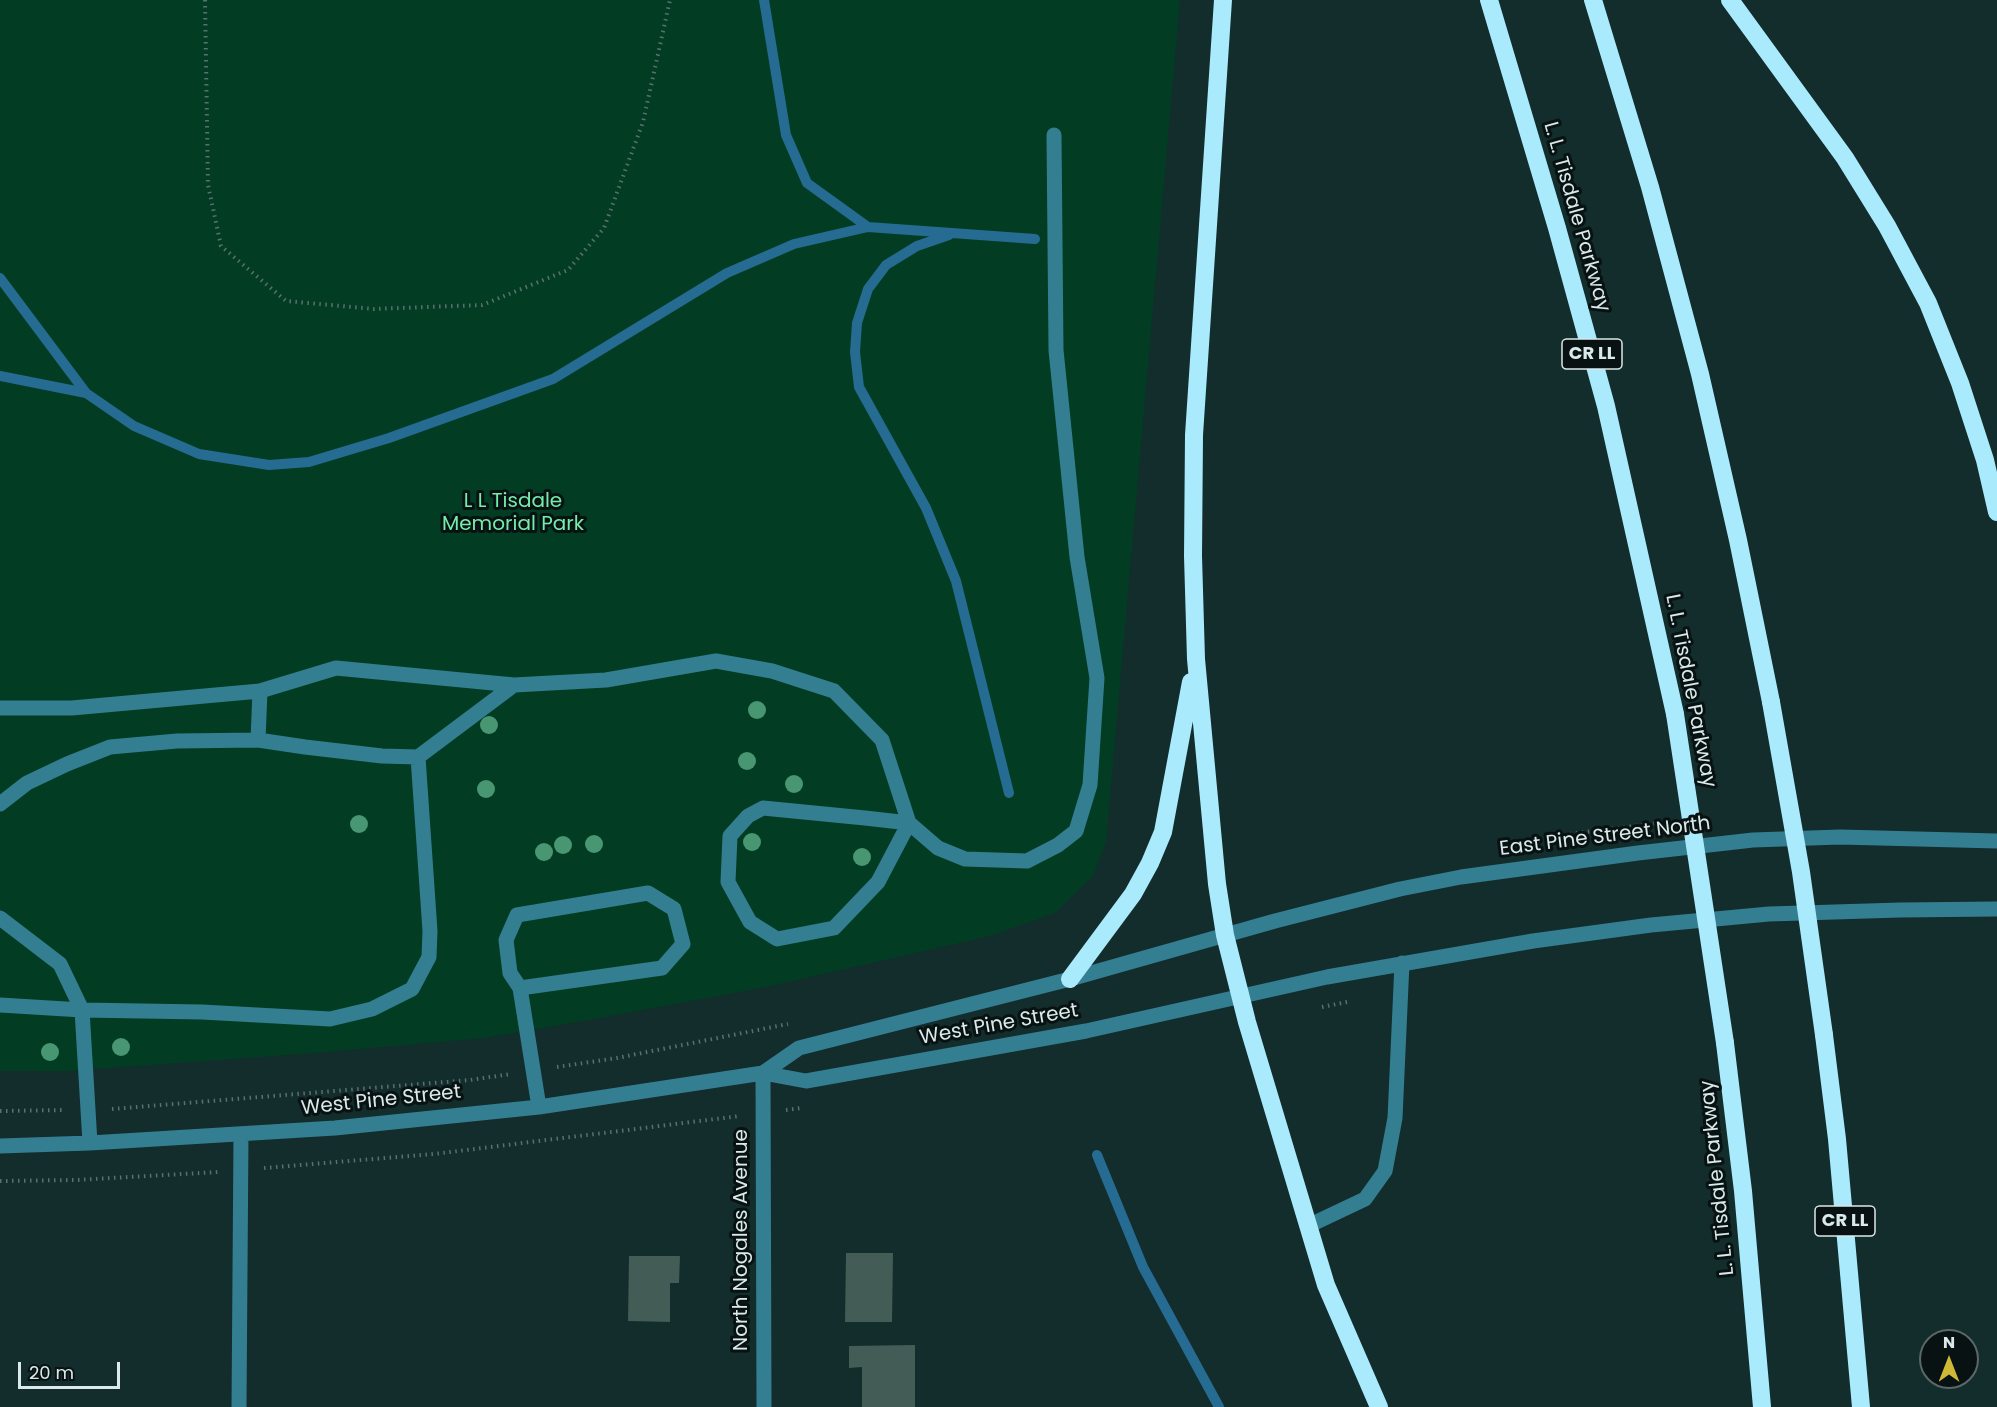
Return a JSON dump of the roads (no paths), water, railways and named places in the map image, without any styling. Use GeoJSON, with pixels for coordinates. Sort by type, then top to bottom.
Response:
{"type":"FeatureCollection","features":[{"type":"Feature","properties":{"kind":"highway"},"geometry":{"type":"LineString","coordinates":[[1223,0],[1194,435],[1193,556],[1196,659],[1217,884],[1241,997],[1326,1285],[1379,1407]]}},
{"type":"Feature","properties":{"kind":"highway","name":"L. L. Tisdale Parkway"},"geometry":{"type":"LineString","coordinates":[[1489,0],[1557,228],[1606,406],[1675,714],[1725,1043],[1743,1191],[1762,1407]]}},
{"type":"Feature","properties":{"kind":"highway","name":"CR LL"},"geometry":{"type":"LineString","coordinates":[[1593,0],[1650,187],[1700,374],[1738,540],[1771,702],[1801,872],[1824,1035],[1837,1139],[1861,1407]]}},
{"type":"Feature","properties":{"kind":"highway"},"geometry":{"type":"LineString","coordinates":[[1730,0],[1845,158],[1887,226],[1928,303],[1960,383],[1985,460],[1997,512]]}},
{"type":"Feature","properties":{"kind":"highway"},"geometry":{"type":"LineString","coordinates":[[1070,979],[1133,894],[1150,863],[1163,832],[1196,659]]}},
{"type":"Feature","properties":{"kind":"street"},"geometry":{"type":"LineString","coordinates":[[0,708],[72,708],[260,691],[336,668],[514,685],[606,680],[716,661],[772,670],[834,691],[882,740],[909,823],[938,848],[965,859],[1027,861],[1058,845],[1076,831],[1090,785],[1097,678],[1077,557],[1056,350],[1054,135]]}},
{"type":"Feature","properties":{"kind":"street"},"geometry":{"type":"LineString","coordinates":[[0,804],[27,783],[110,747],[177,741],[258,740],[371,755],[417,757],[514,685]]}},
{"type":"Feature","properties":{"kind":"street"},"geometry":{"type":"LineString","coordinates":[[258,740],[260,691]]}},
{"type":"Feature","properties":{"kind":"street"},"geometry":{"type":"LineString","coordinates":[[0,1005],[330,1019],[372,1009],[412,989],[429,957],[430,931],[417,757]]}},
{"type":"Feature","properties":{"kind":"street"},"geometry":{"type":"LineString","coordinates":[[763,808],[909,823],[878,882],[834,928],[777,939],[750,922],[728,882],[730,836],[748,816],[763,808]]}},
{"type":"Feature","properties":{"kind":"street","name":"East Pine Street North"},"geometry":{"type":"LineString","coordinates":[[1226,935],[1400,889],[1451,879],[1638,853],[1753,840],[1840,837],[1997,841]]}},
{"type":"Feature","properties":{"kind":"street"},"geometry":{"type":"LineString","coordinates":[[520,988],[662,968],[683,944],[674,909],[648,893],[518,915],[506,940],[510,973],[520,988],[539,1107]]}},
{"type":"Feature","properties":{"kind":"street"},"geometry":{"type":"LineString","coordinates":[[1241,997],[1327,976],[1533,941],[1651,925],[1769,914],[1997,909]]}},
{"type":"Feature","properties":{"kind":"street"},"geometry":{"type":"LineString","coordinates":[[0,918],[60,964],[82,1010],[90,1143]]}},
{"type":"Feature","properties":{"kind":"street","name":"West Pine Street"},"geometry":{"type":"LineString","coordinates":[[763,1073],[799,1048],[1070,979],[1226,935]]}},
{"type":"Feature","properties":{"kind":"street"},"geometry":{"type":"LineString","coordinates":[[1308,1226],[1365,1199],[1385,1170],[1395,1118],[1402,963]]}},
{"type":"Feature","properties":{"kind":"street","name":"West Pine Street"},"geometry":{"type":"LineString","coordinates":[[0,1146],[240,1135],[335,1128],[539,1107],[763,1073],[806,1081],[1086,1031],[1241,997]]}},
{"type":"Feature","properties":{"kind":"street","name":"North Nogales Avenue"},"geometry":{"type":"LineString","coordinates":[[763,1073],[764,1407]]}},
{"type":"Feature","properties":{"kind":"street"},"geometry":{"type":"LineString","coordinates":[[239,1407],[240,1135]]}},
{"type":"Feature","properties":{"kind":"waterway"},"geometry":{"type":"LineString","coordinates":[[764,0],[786,135],[807,183],[868,227]]}},
{"type":"Feature","properties":{"kind":"waterway"},"geometry":{"type":"LineString","coordinates":[[0,278],[86,393],[134,426],[199,454],[269,465],[309,462],[389,438],[553,379],[727,273],[794,244],[868,227],[1035,239]]}},
{"type":"Feature","properties":{"kind":"waterway"},"geometry":{"type":"LineString","coordinates":[[949,235],[917,246],[886,265],[868,289],[857,323],[855,352],[859,387],[926,508],[956,581],[1009,793]]}},
{"type":"Feature","properties":{"kind":"waterway"},"geometry":{"type":"LineString","coordinates":[[0,376],[86,393]]}},
{"type":"Feature","properties":{"kind":"waterway"},"geometry":{"type":"LineString","coordinates":[[1097,1155],[1143,1267],[1219,1407]]}},
{"type":"Feature","properties":{"kind":"park label","name":"L L Tisdale Memorial Park"},"geometry":{"type":"Point","coordinates":[513,514]}}]}
